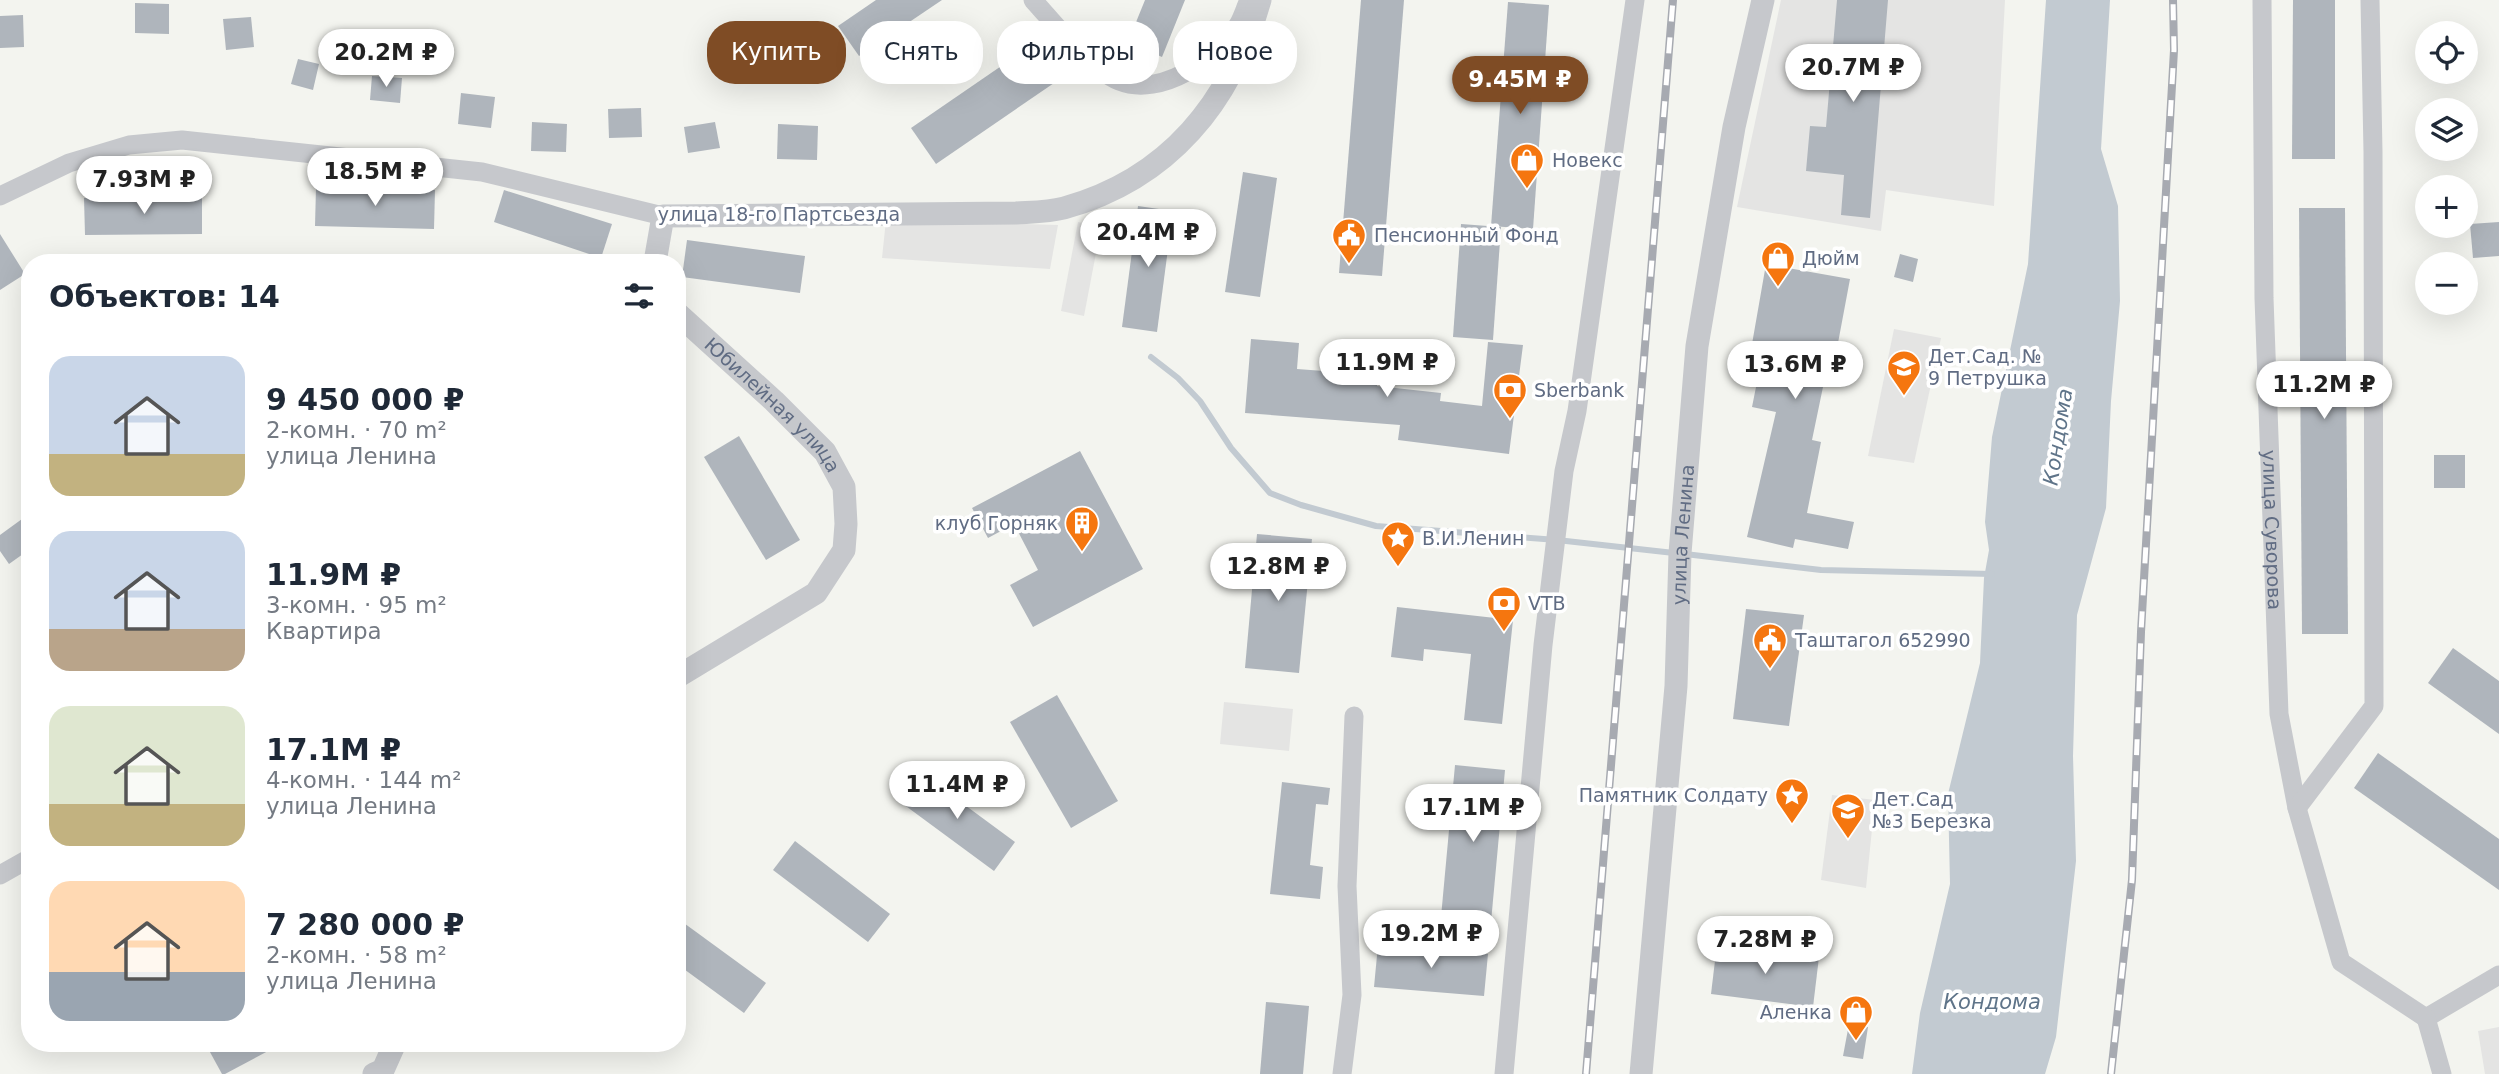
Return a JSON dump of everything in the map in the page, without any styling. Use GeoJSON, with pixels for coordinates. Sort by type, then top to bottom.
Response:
{"type":"FeatureCollection","features":[{"type":"Feature","properties":{"kind":"street"},"geometry":{"type":"LineString","coordinates":[[1033,0],[1095,64],[1119,81],[1150,85],[1182,74],[1217,50],[1238,25],[1249,0]]}},
{"type":"Feature","properties":{"kind":"street","name":"улица 18-го Партсьезда"},"geometry":{"type":"LineString","coordinates":[[0,196],[69,163],[129,145],[182,140],[482,172],[663,216],[1016,213],[1062,208],[1094,197],[1165,159],[1194,128],[1225,88],[1260,0]]}},
{"type":"Feature","properties":{"kind":"street"},"geometry":{"type":"LineString","coordinates":[[1504,1074],[1543,645],[1564,471],[1577,411],[1635,0]]}},
{"type":"Feature","properties":{"kind":"street","name":"улица Ленина"},"geometry":{"type":"LineString","coordinates":[[1641,1074],[1675,686],[1681,553],[1697,346],[1734,127],[1763,0]]}},
{"type":"Feature","properties":{"kind":"street","name":"улица Суворова"},"geometry":{"type":"LineString","coordinates":[[2262,0],[2264,298],[2279,714],[2297,808],[2341,962],[2426,1018]]}},
{"type":"Feature","properties":{"kind":"street"},"geometry":{"type":"LineString","coordinates":[[2297,808],[2374,706],[2374,152],[2370,0]]}},
{"type":"Feature","properties":{"kind":"street"},"geometry":{"type":"LineString","coordinates":[[656,254],[663,216]]}},
{"type":"Feature","properties":{"kind":"street","name":"Юбилейная улица"},"geometry":{"type":"LineString","coordinates":[[686,321],[774,401],[825,452],[844,487],[846,524],[844,550],[816,593],[686,672]]}},
{"type":"Feature","properties":{"kind":"street"},"geometry":{"type":"LineString","coordinates":[[1342,1074],[1352,995],[1347,886],[1354,716]]}},
{"type":"Feature","properties":{"kind":"street"},"geometry":{"type":"LineString","coordinates":[[0,875],[21,863]]}},
{"type":"Feature","properties":{"kind":"street"},"geometry":{"type":"LineString","coordinates":[[2442,1074],[2426,1018],[2499,975]]}},
{"type":"Feature","properties":{"kind":"street"},"geometry":{"type":"LineString","coordinates":[[374,1074],[383,1070],[391,1052]]}},
{"type":"Feature","properties":{"kind":"shaded area"},"geometry":{"type":"Polygon","coordinates":[[[1781,0],[2005,0],[1994,206],[1886,190],[1881,231],[1737,207],[1781,0]]]}},
{"type":"Feature","properties":{"kind":"shaded area"},"geometry":{"type":"Polygon","coordinates":[[[886,220],[1058,225],[1050,269],[882,258],[886,220]]]}},
{"type":"Feature","properties":{"kind":"shaded area"},"geometry":{"type":"Polygon","coordinates":[[[1078,222],[1101,227],[1084,316],[1061,311],[1078,222]]]}},
{"type":"Feature","properties":{"kind":"shaded area","name":"Дет.Сад. № 9 Петрушка"},"geometry":{"type":"Polygon","coordinates":[[[1894,329],[1941,338],[1914,463],[1868,456],[1894,329]]]}},
{"type":"Feature","properties":{"kind":"shaded area"},"geometry":{"type":"Polygon","coordinates":[[[1224,702],[1293,709],[1289,751],[1220,744],[1224,702]]]}},
{"type":"Feature","properties":{"kind":"shaded area","name":"Дет.Сад №3 Березка"},"geometry":{"type":"Polygon","coordinates":[[[1832,795],[1875,800],[1866,888],[1821,880],[1832,795]]]}},
{"type":"Feature","properties":{"kind":"shaded area"},"geometry":{"type":"Polygon","coordinates":[[[2499,1027],[2499,1074],[2485,1074],[2478,1031],[2499,1027]]]}},
{"type":"Feature","properties":{"kind":"water","name":"Кондома"},"geometry":{"type":"Polygon","coordinates":[[[2046,0],[2110,0],[2101,149],[2118,206],[2120,301],[2111,401],[2106,508],[2077,615],[2073,756],[2076,861],[2056,1037],[2045,1074],[1912,1074],[1920,1013],[1950,884],[1948,794],[1980,663],[1984,578],[1989,550],[1985,522],[1992,437],[2028,264],[2046,0]]]}},
{"type":"Feature","properties":{"kind":"building"},"geometry":{"type":"Polygon","coordinates":[[[876,0],[942,0],[911,21],[860,21],[859,56],[846,37],[845,21],[876,0]]]}},
{"type":"Feature","properties":{"kind":"building"},"geometry":{"type":"Polygon","coordinates":[[[1145,0],[1185,0],[1177,21],[1173,21],[1173,30],[1162,57],[1159,56],[1159,21],[1136,21],[1145,0]]]}},
{"type":"Feature","properties":{"kind":"building"},"geometry":{"type":"Polygon","coordinates":[[[1361,0],[1404,0],[1382,276],[1339,273],[1361,0]]]}},
{"type":"Feature","properties":{"kind":"building"},"geometry":{"type":"Polygon","coordinates":[[[1837,0],[1888,0],[1870,218],[1841,215],[1844,175],[1806,171],[1810,126],[1826,127],[1837,0]]]}},
{"type":"Feature","properties":{"kind":"building"},"geometry":{"type":"Polygon","coordinates":[[[2293,0],[2335,0],[2335,159],[2292,159],[2293,0]]]}},
{"type":"Feature","properties":{"kind":"building"},"geometry":{"type":"Polygon","coordinates":[[[1508,2],[1549,5],[1533,229],[1491,226],[1508,2]]]}},
{"type":"Feature","properties":{"kind":"building"},"geometry":{"type":"Polygon","coordinates":[[[135,3],[169,4],[169,34],[135,33],[135,3]]]}},
{"type":"Feature","properties":{"kind":"building"},"geometry":{"type":"Polygon","coordinates":[[[23,15],[24,47],[0,48],[0,16],[23,15]]]}},
{"type":"Feature","properties":{"kind":"building"},"geometry":{"type":"Polygon","coordinates":[[[251,17],[254,47],[226,50],[223,19],[251,17]]]}},
{"type":"Feature","properties":{"kind":"building"},"geometry":{"type":"Polygon","coordinates":[[[298,59],[319,64],[313,90],[291,84],[298,59]]]}},
{"type":"Feature","properties":{"kind":"building"},"geometry":{"type":"Polygon","coordinates":[[[997,69],[997,84],[1053,84],[936,164],[911,128],[975,84],[983,84],[983,79],[997,69]]]}},
{"type":"Feature","properties":{"kind":"building"},"geometry":{"type":"Polygon","coordinates":[[[372,76],[402,78],[400,103],[370,100],[372,76]]]}},
{"type":"Feature","properties":{"kind":"building"},"geometry":{"type":"Polygon","coordinates":[[[461,93],[495,97],[491,128],[458,124],[461,93]]]}},
{"type":"Feature","properties":{"kind":"building"},"geometry":{"type":"Polygon","coordinates":[[[641,108],[642,137],[609,138],[608,109],[641,108]]]}},
{"type":"Feature","properties":{"kind":"building"},"geometry":{"type":"Polygon","coordinates":[[[532,122],[567,124],[566,152],[531,151],[532,122]]]}},
{"type":"Feature","properties":{"kind":"building"},"geometry":{"type":"Polygon","coordinates":[[[715,122],[720,148],[688,153],[684,127],[715,122]]]}},
{"type":"Feature","properties":{"kind":"building"},"geometry":{"type":"Polygon","coordinates":[[[778,124],[818,126],[817,160],[777,159],[778,124]]]}},
{"type":"Feature","properties":{"kind":"building"},"geometry":{"type":"Polygon","coordinates":[[[1243,172],[1277,178],[1260,297],[1225,292],[1243,172]]]}},
{"type":"Feature","properties":{"kind":"building"},"geometry":{"type":"Polygon","coordinates":[[[316,188],[435,190],[434,229],[315,226],[316,188]]]}},
{"type":"Feature","properties":{"kind":"building"},"geometry":{"type":"Polygon","coordinates":[[[504,190],[612,224],[602,254],[589,254],[494,222],[504,190]]]}},
{"type":"Feature","properties":{"kind":"building"},"geometry":{"type":"Polygon","coordinates":[[[202,196],[202,234],[85,235],[84,198],[202,196]]]}},
{"type":"Feature","properties":{"kind":"building"},"geometry":{"type":"Polygon","coordinates":[[[1138,206],[1173,211],[1157,332],[1122,327],[1138,206]]]}},
{"type":"Feature","properties":{"kind":"building"},"geometry":{"type":"Polygon","coordinates":[[[2299,208],[2345,208],[2348,634],[2302,634],[2299,208]]]}},
{"type":"Feature","properties":{"kind":"building"},"geometry":{"type":"Polygon","coordinates":[[[2499,222],[2499,256],[2478,258],[2478,252],[2472,252],[2471,238],[2478,238],[2478,223],[2499,222]]]}},
{"type":"Feature","properties":{"kind":"building"},"geometry":{"type":"Polygon","coordinates":[[[1461,224],[1501,227],[1493,340],[1453,337],[1461,224]]]}},
{"type":"Feature","properties":{"kind":"building"},"geometry":{"type":"Polygon","coordinates":[[[0,234],[21,268],[21,277],[0,290],[0,234]]]}},
{"type":"Feature","properties":{"kind":"building"},"geometry":{"type":"Polygon","coordinates":[[[687,240],[805,256],[800,293],[686,278],[687,240]]]}},
{"type":"Feature","properties":{"kind":"building"},"geometry":{"type":"Polygon","coordinates":[[[1900,254],[1918,259],[1913,282],[1894,277],[1900,254]]]}},
{"type":"Feature","properties":{"kind":"building"},"geometry":{"type":"Polygon","coordinates":[[[1766,264],[1850,279],[1835,359],[1829,358],[1812,440],[1821,442],[1807,513],[1854,522],[1848,549],[1795,539],[1793,548],[1747,537],[1776,412],[1752,407],[1764,347],[1752,344],[1766,264]]]}},
{"type":"Feature","properties":{"kind":"building"},"geometry":{"type":"Polygon","coordinates":[[[1251,339],[1299,343],[1297,369],[1377,375],[1377,386],[1441,393],[1440,401],[1482,406],[1488,342],[1523,345],[1509,454],[1398,440],[1400,425],[1245,413],[1251,339]]]}},
{"type":"Feature","properties":{"kind":"building"},"geometry":{"type":"Polygon","coordinates":[[[739,436],[800,540],[766,560],[704,457],[739,436]]]}},
{"type":"Feature","properties":{"kind":"building","name":"клуб Горняк"},"geometry":{"type":"Polygon","coordinates":[[[1080,451],[1143,569],[1033,627],[1010,585],[1038,570],[1014,524],[988,538],[972,508],[1080,451]]]}},
{"type":"Feature","properties":{"kind":"building"},"geometry":{"type":"Polygon","coordinates":[[[2434,455],[2465,455],[2465,488],[2434,488],[2434,455]]]}},
{"type":"Feature","properties":{"kind":"building"},"geometry":{"type":"Polygon","coordinates":[[[21,520],[21,555],[9,564],[0,551],[0,535],[21,520]]]}},
{"type":"Feature","properties":{"kind":"building"},"geometry":{"type":"Polygon","coordinates":[[[1257,534],[1312,539],[1299,673],[1245,668],[1257,534]]]}},
{"type":"Feature","properties":{"kind":"building"},"geometry":{"type":"Polygon","coordinates":[[[1397,607],[1513,620],[1502,724],[1464,720],[1471,654],[1424,649],[1423,661],[1391,657],[1397,607]]]}},
{"type":"Feature","properties":{"kind":"building"},"geometry":{"type":"Polygon","coordinates":[[[1746,609],[1804,615],[1789,726],[1733,719],[1746,609]]]}},
{"type":"Feature","properties":{"kind":"building"},"geometry":{"type":"Polygon","coordinates":[[[2453,648],[2499,681],[2499,734],[2428,683],[2453,648]]]}},
{"type":"Feature","properties":{"kind":"building"},"geometry":{"type":"Polygon","coordinates":[[[1057,695],[1118,801],[1071,828],[1010,722],[1057,695]]]}},
{"type":"Feature","properties":{"kind":"building"},"geometry":{"type":"Polygon","coordinates":[[[2378,753],[2499,839],[2499,890],[2354,788],[2378,753]]]}},
{"type":"Feature","properties":{"kind":"building"},"geometry":{"type":"Polygon","coordinates":[[[1455,765],[1505,770],[1491,922],[1441,917],[1455,765]]]}},
{"type":"Feature","properties":{"kind":"building"},"geometry":{"type":"Polygon","coordinates":[[[920,772],[1015,842],[994,871],[899,801],[920,772]]]}},
{"type":"Feature","properties":{"kind":"building"},"geometry":{"type":"Polygon","coordinates":[[[1282,782],[1330,788],[1328,805],[1316,804],[1310,865],[1323,867],[1320,899],[1270,894],[1282,782]]]}},
{"type":"Feature","properties":{"kind":"building"},"geometry":{"type":"Polygon","coordinates":[[[795,841],[890,914],[868,942],[773,870],[795,841]]]}},
{"type":"Feature","properties":{"kind":"building"},"geometry":{"type":"Polygon","coordinates":[[[686,925],[766,983],[744,1013],[686,971],[686,925]]]}},
{"type":"Feature","properties":{"kind":"building"},"geometry":{"type":"Polygon","coordinates":[[[1717,944],[1819,957],[1813,1007],[1711,994],[1717,944]]]}},
{"type":"Feature","properties":{"kind":"building"},"geometry":{"type":"Polygon","coordinates":[[[1378,945],[1488,954],[1484,996],[1374,987],[1378,945]]]}},
{"type":"Feature","properties":{"kind":"building"},"geometry":{"type":"Polygon","coordinates":[[[1266,1002],[1309,1006],[1303,1074],[1260,1074],[1266,1002]]]}},
{"type":"Feature","properties":{"kind":"building","name":"Аленка"},"geometry":{"type":"Polygon","coordinates":[[[1849,1024],[1868,1027],[1863,1059],[1843,1056],[1849,1024]]]}},
{"type":"Feature","properties":{"kind":"building"},"geometry":{"type":"Polygon","coordinates":[[[210,1052],[266,1052],[225,1074],[222,1074],[210,1052]]]}},
{"type":"Feature","properties":{"kind":"waterway"},"geometry":{"type":"LineString","coordinates":[[1151,357],[1178,378],[1200,401],[1231,448],[1270,493],[1301,505],[1376,526],[1557,540],[1674,553]]}},
{"type":"Feature","properties":{"kind":"waterway"},"geometry":{"type":"LineString","coordinates":[[1685,554],[1821,570],[1992,574]]}},
{"type":"Feature","properties":{"kind":"railway"},"geometry":{"type":"LineString","coordinates":[[1586,1074],[1673,0]]}},
{"type":"Feature","properties":{"kind":"railway"},"geometry":{"type":"LineString","coordinates":[[2111,1074],[2132,880],[2141,632],[2174,50],[2173,0]]}},
{"type":"Feature","properties":{"kind":"place","name":"Новекс"},"geometry":{"type":"Point","coordinates":[1527,190]}},
{"type":"Feature","properties":{"kind":"place","name":"Пенсионный Фонд"},"geometry":{"type":"Point","coordinates":[1349,265]}},
{"type":"Feature","properties":{"kind":"place","name":"Дюйм"},"geometry":{"type":"Point","coordinates":[1778,288]}},
{"type":"Feature","properties":{"kind":"place","name":"Дет.Сад. № 9 Петрушка"},"geometry":{"type":"Point","coordinates":[1904,397]}},
{"type":"Feature","properties":{"kind":"place","name":"Sberbank"},"geometry":{"type":"Point","coordinates":[1510,420]}},
{"type":"Feature","properties":{"kind":"place","name":"клуб Горняк"},"geometry":{"type":"Point","coordinates":[1082,553]}},
{"type":"Feature","properties":{"kind":"place","name":"В.И.Ленин"},"geometry":{"type":"Point","coordinates":[1398,568]}},
{"type":"Feature","properties":{"kind":"place","name":"VTB"},"geometry":{"type":"Point","coordinates":[1504,633]}},
{"type":"Feature","properties":{"kind":"place","name":"Таштагол 652990"},"geometry":{"type":"Point","coordinates":[1770,670]}},
{"type":"Feature","properties":{"kind":"place","name":"Памятник Солдату"},"geometry":{"type":"Point","coordinates":[1792,825]}},
{"type":"Feature","properties":{"kind":"place","name":"Дет.Сад №3 Березка"},"geometry":{"type":"Point","coordinates":[1848,840]}},
{"type":"Feature","properties":{"kind":"place","name":"Аленка"},"geometry":{"type":"Point","coordinates":[1856,1042]}}]}
